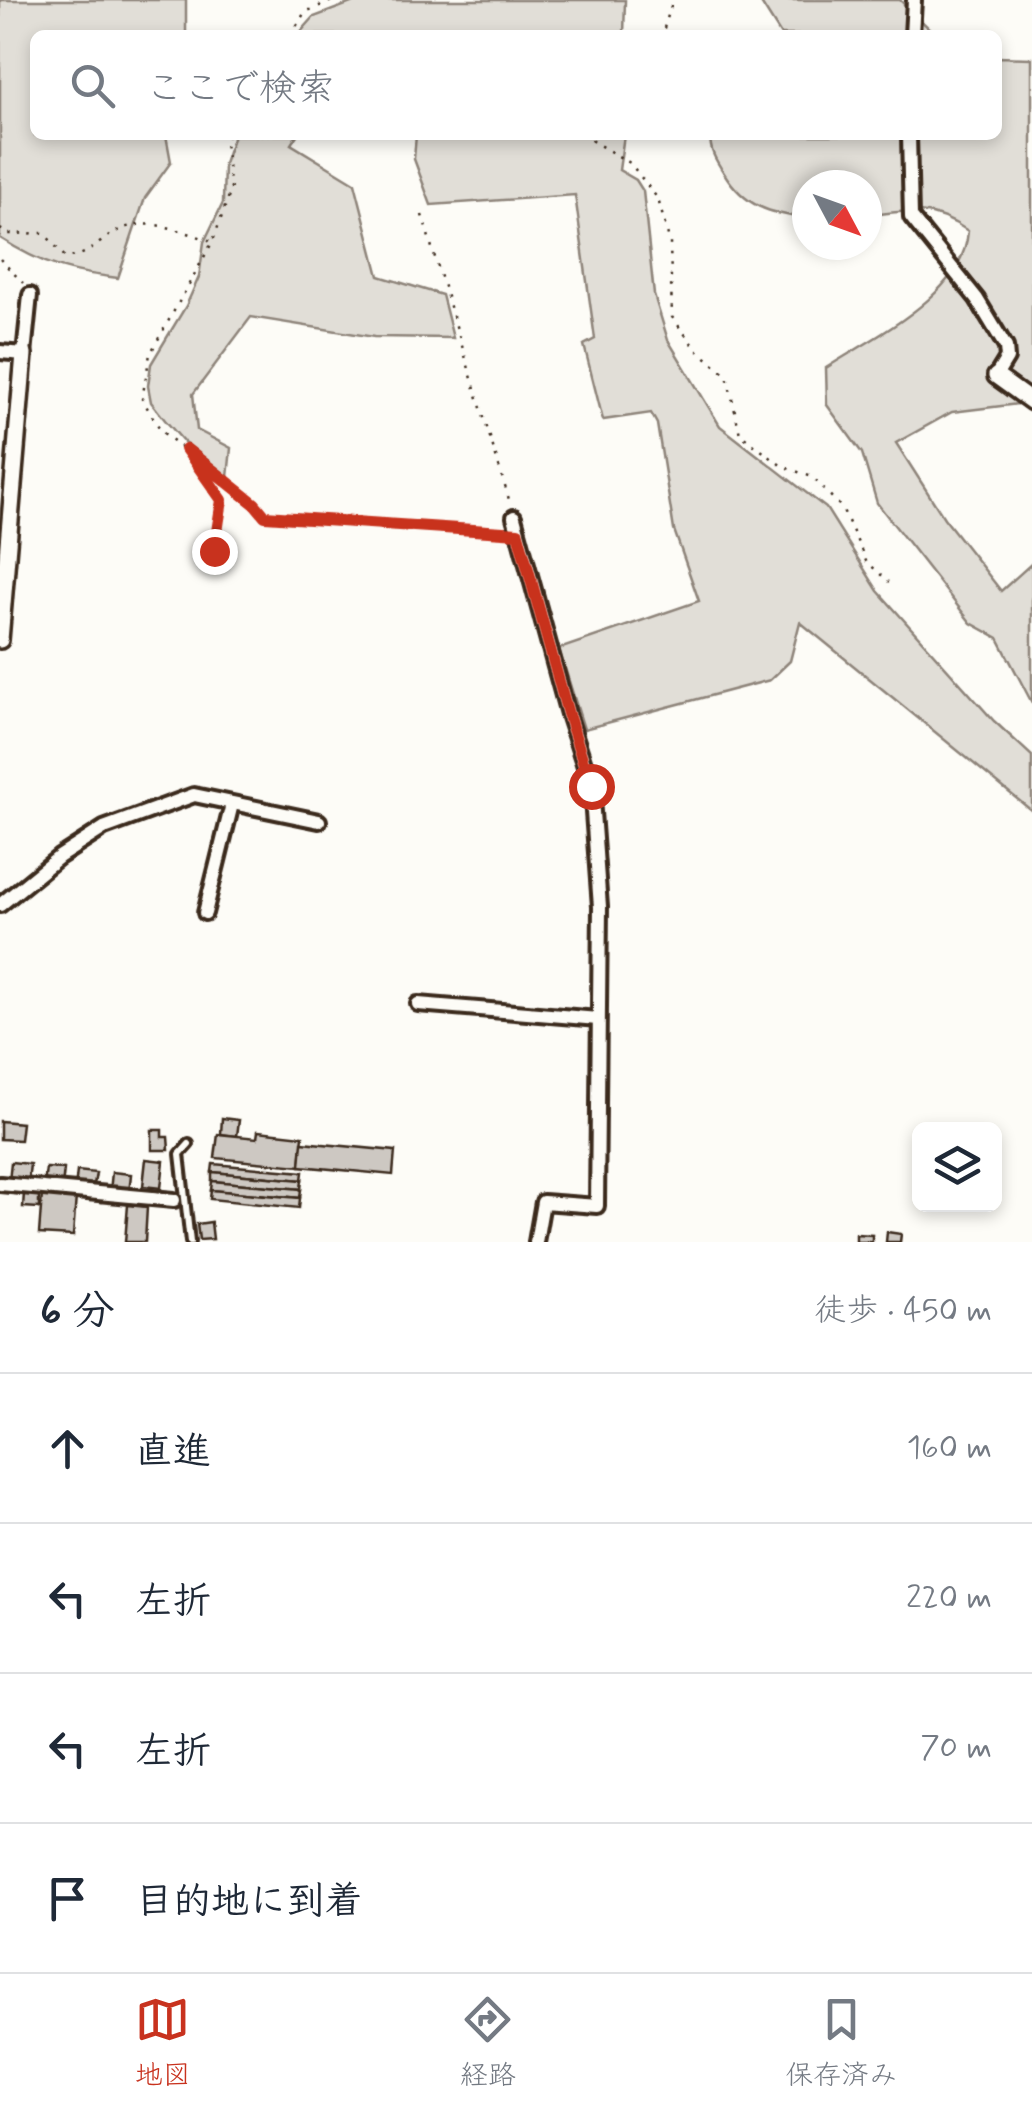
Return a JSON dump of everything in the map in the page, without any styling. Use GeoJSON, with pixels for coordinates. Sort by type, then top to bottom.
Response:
{"type":"FeatureCollection","features":[{"type":"Feature","properties":{"kind":"street"},"geometry":{"type":"LineString","coordinates":[[912,30],[914,0]]}},
{"type":"Feature","properties":{"kind":"street"},"geometry":{"type":"LineString","coordinates":[[909,140],[911,217],[977,299],[1006,347],[1006,358],[996,376],[1032,402]]}},
{"type":"Feature","properties":{"kind":"street"},"geometry":{"type":"LineString","coordinates":[[0,640],[30,295]]}},
{"type":"Feature","properties":{"kind":"street"},"geometry":{"type":"LineString","coordinates":[[0,352],[24,354]]}},
{"type":"Feature","properties":{"kind":"street"},"geometry":{"type":"LineString","coordinates":[[514,517],[591,786],[600,907],[596,1206],[543,1202],[536,1242]]}},
{"type":"Feature","properties":{"kind":"street"},"geometry":{"type":"LineString","coordinates":[[0,906],[59,857],[104,828],[194,795],[319,821]]}},
{"type":"Feature","properties":{"kind":"street"},"geometry":{"type":"LineString","coordinates":[[206,913],[232,804]]}},
{"type":"Feature","properties":{"kind":"street"},"geometry":{"type":"LineString","coordinates":[[418,1004],[598,1020]]}},
{"type":"Feature","properties":{"kind":"street"},"geometry":{"type":"LineString","coordinates":[[0,1184],[174,1200]]}},
{"type":"Feature","properties":{"kind":"lane"},"geometry":{"type":"LineString","coordinates":[[189,1144],[180,1154],[190,1242]]}},
{"type":"Feature","properties":{"kind":"path"},"geometry":{"type":"LineString","coordinates":[[294,30],[305,12],[334,0]]}},
{"type":"Feature","properties":{"kind":"path"},"geometry":{"type":"LineString","coordinates":[[662,30],[673,0]]}},
{"type":"Feature","properties":{"kind":"path"},"geometry":{"type":"LineString","coordinates":[[226,140],[231,190],[213,241],[150,354],[142,400],[162,432],[265,516],[518,533]]}},
{"type":"Feature","properties":{"kind":"path"},"geometry":{"type":"LineString","coordinates":[[591,140],[630,163],[658,200],[670,243],[672,317],[696,349],[727,375],[740,434],[782,466],[812,477],[842,508],[866,562],[889,582]]}},
{"type":"Feature","properties":{"kind":"path"},"geometry":{"type":"LineString","coordinates":[[422,216],[514,517]]}},
{"type":"Feature","properties":{"kind":"path"},"geometry":{"type":"LineString","coordinates":[[0,229],[9,234],[44,233],[66,258],[88,254],[115,232],[149,222],[213,241]]}},
{"type":"Feature","properties":{"kind":"path"},"geometry":{"type":"LineString","coordinates":[[0,259],[19,275],[30,295]]}},
{"type":"Feature","properties":{"kind":"path"},"geometry":{"type":"LineString","coordinates":[[186,449],[222,500],[214,551]]}},
{"type":"Feature","properties":{"kind":"shaded area"},"geometry":{"type":"Polygon","coordinates":[[[0,0],[186,0],[186,30],[30,30],[30,140],[167,140],[171,162],[145,198],[118,278],[56,266],[0,238],[0,0]]]}},
{"type":"Feature","properties":{"kind":"shaded area"},"geometry":{"type":"Polygon","coordinates":[[[359,0],[625,0],[624,30],[302,30],[314,17],[359,0]]]}},
{"type":"Feature","properties":{"kind":"shaded area"},"geometry":{"type":"Polygon","coordinates":[[[759,0],[900,0],[931,30],[778,30],[759,0]]]}},
{"type":"Feature","properties":{"kind":"shaded area"},"geometry":{"type":"Polygon","coordinates":[[[1002,57],[1032,58],[1032,399],[952,412],[896,443],[944,518],[1001,591],[1032,563],[1032,703],[998,638],[971,623],[877,503],[862,453],[827,405],[826,368],[914,312],[934,294],[963,254],[968,231],[931,214],[882,214],[882,170],[792,170],[792,216],[769,211],[732,185],[710,140],[1002,140],[1002,57]]]}},
{"type":"Feature","properties":{"kind":"shaded area"},"geometry":{"type":"Polygon","coordinates":[[[232,140],[294,140],[291,144],[355,183],[379,276],[442,295],[453,338],[374,337],[251,317],[193,394],[197,430],[231,448],[228,477],[184,442],[151,402],[148,386],[151,364],[199,277],[204,242],[223,203],[224,164],[232,140]]]}},
{"type":"Feature","properties":{"kind":"shaded area"},"geometry":{"type":"Polygon","coordinates":[[[416,140],[623,140],[619,170],[636,180],[643,191],[654,295],[668,340],[720,426],[826,508],[878,591],[994,721],[1032,756],[1032,811],[800,622],[790,661],[770,680],[584,729],[559,649],[699,601],[674,530],[657,424],[651,413],[603,420],[584,345],[595,339],[575,195],[431,205],[414,159],[416,140]]]}},
{"type":"Feature","properties":{"kind":"building"},"geometry":{"type":"Polygon","coordinates":[[[222,1118],[239,1120],[237,1136],[221,1134],[222,1118]]]}},
{"type":"Feature","properties":{"kind":"building"},"geometry":{"type":"Polygon","coordinates":[[[0,1121],[22,1123],[20,1140],[0,1139],[0,1121]]]}},
{"type":"Feature","properties":{"kind":"building"},"geometry":{"type":"Polygon","coordinates":[[[152,1130],[162,1130],[162,1137],[168,1137],[169,1150],[152,1150],[152,1130]]]}},
{"type":"Feature","properties":{"kind":"building"},"geometry":{"type":"Polygon","coordinates":[[[258,1131],[303,1136],[300,1166],[215,1158],[218,1134],[257,1138],[258,1131]]]}},
{"type":"Feature","properties":{"kind":"building"},"geometry":{"type":"Polygon","coordinates":[[[302,1142],[395,1151],[393,1175],[300,1166],[302,1142]]]}},
{"type":"Feature","properties":{"kind":"building"},"geometry":{"type":"Polygon","coordinates":[[[146,1159],[164,1161],[161,1188],[143,1186],[146,1159]]]}},
{"type":"Feature","properties":{"kind":"building"},"geometry":{"type":"Polygon","coordinates":[[[11,1162],[30,1164],[28,1183],[9,1181],[11,1162]]]}},
{"type":"Feature","properties":{"kind":"building"},"geometry":{"type":"Polygon","coordinates":[[[213,1164],[303,1172],[302,1180],[212,1172],[213,1164]]]}},
{"type":"Feature","properties":{"kind":"building"},"geometry":{"type":"Polygon","coordinates":[[[46,1168],[64,1169],[62,1187],[44,1185],[46,1168]]]}},
{"type":"Feature","properties":{"kind":"building"},"geometry":{"type":"Polygon","coordinates":[[[77,1171],[96,1173],[93,1190],[75,1188],[77,1171]]]}},
{"type":"Feature","properties":{"kind":"building"},"geometry":{"type":"Polygon","coordinates":[[[112,1172],[131,1174],[129,1194],[110,1192],[112,1172]]]}},
{"type":"Feature","properties":{"kind":"building"},"geometry":{"type":"Polygon","coordinates":[[[212,1172],[302,1180],[301,1189],[212,1181],[212,1172]]]}},
{"type":"Feature","properties":{"kind":"building"},"geometry":{"type":"Polygon","coordinates":[[[212,1181],[301,1189],[300,1198],[211,1190],[212,1181]]]}},
{"type":"Feature","properties":{"kind":"building"},"geometry":{"type":"Polygon","coordinates":[[[211,1190],[300,1198],[299,1208],[210,1199],[211,1190]]]}},
{"type":"Feature","properties":{"kind":"building"},"geometry":{"type":"Polygon","coordinates":[[[24,1193],[39,1194],[39,1208],[23,1207],[24,1193]]]}},
{"type":"Feature","properties":{"kind":"building"},"geometry":{"type":"Polygon","coordinates":[[[42,1194],[76,1196],[73,1236],[39,1234],[42,1194]]]}},
{"type":"Feature","properties":{"kind":"building"},"geometry":{"type":"Polygon","coordinates":[[[128,1205],[147,1207],[145,1242],[125,1242],[128,1205]]]}},
{"type":"Feature","properties":{"kind":"building"},"geometry":{"type":"Polygon","coordinates":[[[211,1222],[213,1239],[199,1240],[197,1224],[211,1222]]]}},
{"type":"Feature","properties":{"kind":"building"},"geometry":{"type":"Polygon","coordinates":[[[887,1232],[901,1234],[900,1242],[886,1242],[887,1232]]]}},
{"type":"Feature","properties":{"kind":"building"},"geometry":{"type":"Polygon","coordinates":[[[856,1234],[872,1235],[872,1242],[856,1242],[856,1234]]]}},
{"type":"Feature","properties":{"kind":"route"},"geometry":{"type":"LineString","coordinates":[[214,551],[222,500],[186,449],[265,516],[518,533],[591,786]]}}]}
